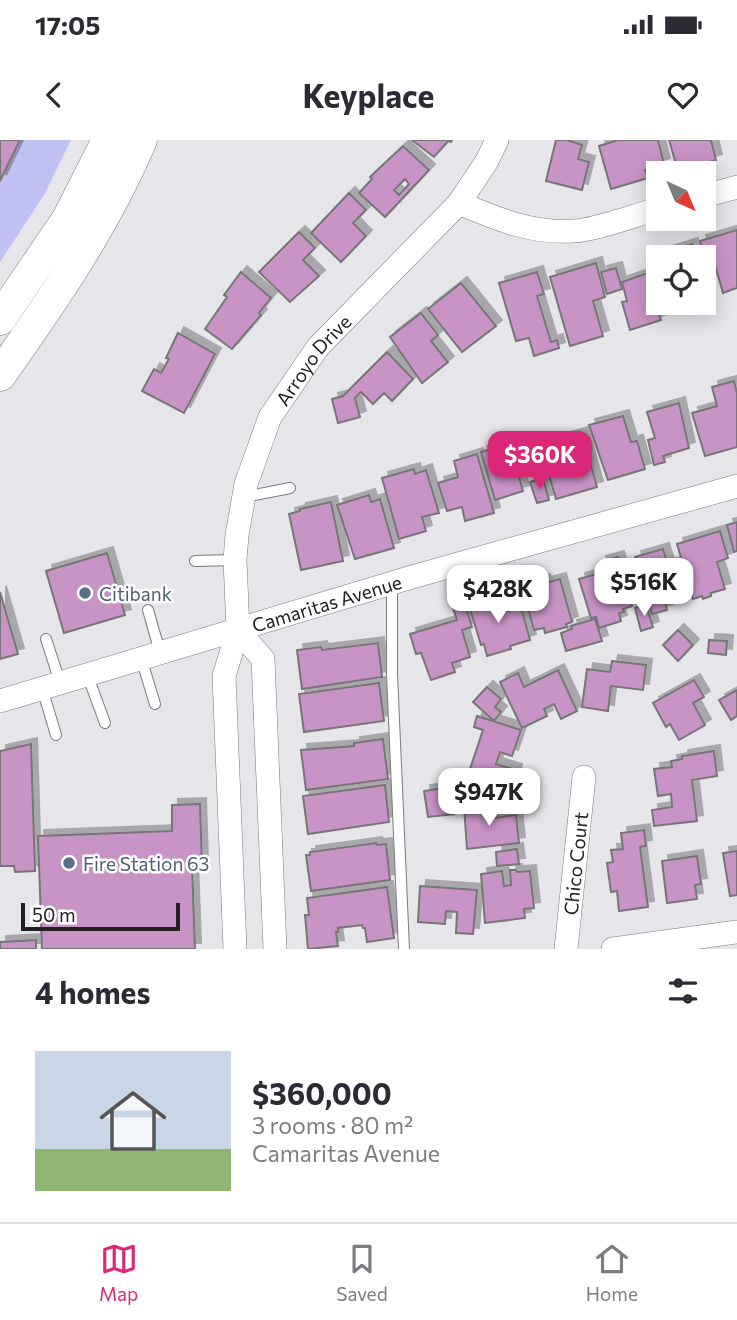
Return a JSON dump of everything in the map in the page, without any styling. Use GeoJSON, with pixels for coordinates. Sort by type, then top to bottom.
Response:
{"type":"FeatureCollection","features":[{"type":"Feature","properties":{"kind":"main road"},"geometry":{"type":"LineString","coordinates":[[0,319],[68,219],[108,140]]}},
{"type":"Feature","properties":{"kind":"main road"},"geometry":{"type":"LineString","coordinates":[[0,375],[92,237],[141,140]]}},
{"type":"Feature","properties":{"kind":"street","name":"Arroyo Drive"},"geometry":{"type":"LineString","coordinates":[[235,949],[224,676],[238,630],[235,560],[246,484],[270,417],[318,347],[459,203],[487,161],[496,140]]}},
{"type":"Feature","properties":{"kind":"street"},"geometry":{"type":"LineString","coordinates":[[716,193],[737,187]]}},
{"type":"Feature","properties":{"kind":"street"},"geometry":{"type":"LineString","coordinates":[[459,203],[509,223],[537,230],[576,231],[646,212]]}},
{"type":"Feature","properties":{"kind":"street","name":"Camaritas Avenue"},"geometry":{"type":"LineString","coordinates":[[0,701],[392,583],[737,486]]}},
{"type":"Feature","properties":{"kind":"street"},"geometry":{"type":"LineString","coordinates":[[238,630],[263,659],[275,949]]}},
{"type":"Feature","properties":{"kind":"street","name":"Chico Court"},"geometry":{"type":"LineString","coordinates":[[566,949],[584,777]]}},
{"type":"Feature","properties":{"kind":"street"},"geometry":{"type":"LineString","coordinates":[[613,949],[737,932]]}},
{"type":"Feature","properties":{"kind":"lane"},"geometry":{"type":"LineString","coordinates":[[244,497],[290,488]]}},
{"type":"Feature","properties":{"kind":"lane"},"geometry":{"type":"LineString","coordinates":[[195,561],[235,560]]}},
{"type":"Feature","properties":{"kind":"lane"},"geometry":{"type":"LineString","coordinates":[[392,583],[392,674],[404,949]]}},
{"type":"Feature","properties":{"kind":"lane"},"geometry":{"type":"LineString","coordinates":[[148,610],[155,705]]}},
{"type":"Feature","properties":{"kind":"lane"},"geometry":{"type":"LineString","coordinates":[[46,639],[57,736]]}},
{"type":"Feature","properties":{"kind":"lane"},"geometry":{"type":"LineString","coordinates":[[87,674],[105,723]]}},
{"type":"Feature","properties":{"kind":"shaded area"},"geometry":{"type":"Polygon","coordinates":[[[0,140],[71,140],[44,195],[0,262],[0,140]]]}},
{"type":"Feature","properties":{"kind":"building"},"geometry":{"type":"Polygon","coordinates":[[[0,140],[20,140],[0,181],[0,140]]]}},
{"type":"Feature","properties":{"kind":"building"},"geometry":{"type":"Polygon","coordinates":[[[412,140],[452,140],[434,157],[412,140]]]}},
{"type":"Feature","properties":{"kind":"building"},"geometry":{"type":"Polygon","coordinates":[[[556,140],[582,145],[578,159],[589,162],[582,190],[546,181],[556,140]]]}},
{"type":"Feature","properties":{"kind":"building"},"geometry":{"type":"Polygon","coordinates":[[[618,140],[658,140],[663,161],[646,161],[646,179],[611,189],[599,146],[618,140]]]}},
{"type":"Feature","properties":{"kind":"building"},"geometry":{"type":"Polygon","coordinates":[[[669,140],[711,140],[716,160],[675,161],[669,140]]]}},
{"type":"Feature","properties":{"kind":"building"},"geometry":{"type":"Polygon","coordinates":[[[403,146],[429,170],[385,217],[359,193],[372,179],[370,177],[403,146]],[[405,179],[394,190],[399,195],[409,184],[405,179]]]}},
{"type":"Feature","properties":{"kind":"building"},"geometry":{"type":"Polygon","coordinates":[[[349,193],[366,210],[353,223],[366,236],[341,262],[311,233],[349,193]]]}},
{"type":"Feature","properties":{"kind":"building"},"geometry":{"type":"Polygon","coordinates":[[[737,230],[737,288],[723,293],[716,268],[716,245],[701,245],[700,241],[737,230]]]}},
{"type":"Feature","properties":{"kind":"building"},"geometry":{"type":"Polygon","coordinates":[[[299,232],[315,248],[303,260],[319,276],[290,302],[259,272],[299,232]]]}},
{"type":"Feature","properties":{"kind":"building"},"geometry":{"type":"Polygon","coordinates":[[[596,263],[605,297],[593,301],[603,336],[570,346],[550,277],[596,263]]]}},
{"type":"Feature","properties":{"kind":"building"},"geometry":{"type":"Polygon","coordinates":[[[616,268],[622,289],[607,294],[601,272],[616,268]]]}},
{"type":"Feature","properties":{"kind":"building"},"geometry":{"type":"Polygon","coordinates":[[[241,272],[271,298],[259,313],[261,315],[232,349],[205,329],[241,272]]]}},
{"type":"Feature","properties":{"kind":"building"},"geometry":{"type":"Polygon","coordinates":[[[537,272],[544,294],[537,296],[551,342],[557,340],[559,348],[534,356],[529,338],[516,341],[499,283],[537,272]]]}},
{"type":"Feature","properties":{"kind":"building"},"geometry":{"type":"Polygon","coordinates":[[[646,274],[646,315],[660,315],[661,320],[630,330],[622,302],[627,301],[622,282],[646,274]]]}},
{"type":"Feature","properties":{"kind":"building"},"geometry":{"type":"Polygon","coordinates":[[[461,283],[496,326],[462,352],[428,309],[461,283]]]}},
{"type":"Feature","properties":{"kind":"building"},"geometry":{"type":"Polygon","coordinates":[[[421,313],[438,335],[431,341],[448,362],[422,383],[390,337],[421,313]]]}},
{"type":"Feature","properties":{"kind":"building"},"geometry":{"type":"Polygon","coordinates":[[[178,333],[215,354],[184,413],[142,391],[154,369],[161,373],[178,333]]]}},
{"type":"Feature","properties":{"kind":"building"},"geometry":{"type":"Polygon","coordinates":[[[387,352],[413,379],[392,401],[384,393],[373,404],[361,392],[355,398],[360,417],[338,423],[332,399],[343,396],[387,352]]]}},
{"type":"Feature","properties":{"kind":"building"},"geometry":{"type":"Polygon","coordinates":[[[734,381],[737,393],[737,447],[705,456],[692,413],[717,406],[712,387],[734,381]]]}},
{"type":"Feature","properties":{"kind":"building"},"geometry":{"type":"Polygon","coordinates":[[[679,403],[689,448],[663,456],[665,462],[654,465],[648,440],[655,438],[647,412],[679,403]]]}},
{"type":"Feature","properties":{"kind":"building"},"geometry":{"type":"Polygon","coordinates":[[[623,416],[631,442],[637,441],[645,469],[608,480],[589,425],[623,416]]]}},
{"type":"Feature","properties":{"kind":"building"},"geometry":{"type":"Polygon","coordinates":[[[582,433],[597,487],[556,499],[549,475],[557,473],[555,468],[548,470],[541,445],[582,433]]]}},
{"type":"Feature","properties":{"kind":"building"},"geometry":{"type":"Polygon","coordinates":[[[514,442],[523,472],[518,473],[523,491],[495,500],[481,452],[514,442]]]}},
{"type":"Feature","properties":{"kind":"building"},"geometry":{"type":"Polygon","coordinates":[[[477,454],[494,513],[465,521],[462,507],[447,511],[438,483],[458,477],[454,461],[477,454]]]}},
{"type":"Feature","properties":{"kind":"building"},"geometry":{"type":"Polygon","coordinates":[[[414,469],[415,474],[426,470],[439,513],[422,517],[426,531],[399,539],[382,478],[414,469]]]}},
{"type":"Feature","properties":{"kind":"building"},"geometry":{"type":"Polygon","coordinates":[[[543,478],[549,500],[537,503],[530,482],[543,478]]]}},
{"type":"Feature","properties":{"kind":"building"},"geometry":{"type":"Polygon","coordinates":[[[369,495],[371,502],[380,499],[394,548],[355,559],[337,505],[369,495]]]}},
{"type":"Feature","properties":{"kind":"building"},"geometry":{"type":"Polygon","coordinates":[[[331,502],[343,561],[301,570],[289,514],[331,502]]]}},
{"type":"Feature","properties":{"kind":"building"},"geometry":{"type":"Polygon","coordinates":[[[737,522],[737,551],[734,552],[727,525],[737,522]]]}},
{"type":"Feature","properties":{"kind":"building"},"geometry":{"type":"Polygon","coordinates":[[[720,531],[728,558],[717,562],[725,589],[711,593],[711,596],[703,599],[702,596],[693,599],[677,544],[720,531]]]}},
{"type":"Feature","properties":{"kind":"building"},"geometry":{"type":"Polygon","coordinates":[[[663,549],[668,565],[675,563],[683,589],[663,594],[667,610],[652,614],[635,557],[663,549]]]}},
{"type":"Feature","properties":{"kind":"building","name":"Citibank"},"geometry":{"type":"Polygon","coordinates":[[[107,553],[125,615],[64,633],[46,571],[107,553]]]}},
{"type":"Feature","properties":{"kind":"building"},"geometry":{"type":"Polygon","coordinates":[[[618,557],[632,606],[619,613],[621,621],[599,628],[596,617],[591,618],[579,579],[603,572],[600,562],[618,557]]]}},
{"type":"Feature","properties":{"kind":"building"},"geometry":{"type":"Polygon","coordinates":[[[560,579],[572,622],[566,624],[567,627],[545,633],[544,628],[534,630],[522,587],[544,580],[545,583],[560,579]]]}},
{"type":"Feature","properties":{"kind":"building"},"geometry":{"type":"Polygon","coordinates":[[[0,592],[18,654],[0,659],[0,592]]]}},
{"type":"Feature","properties":{"kind":"building"},"geometry":{"type":"Polygon","coordinates":[[[496,593],[501,613],[521,607],[530,640],[487,656],[468,602],[496,593]]]}},
{"type":"Feature","properties":{"kind":"building"},"geometry":{"type":"Polygon","coordinates":[[[465,605],[472,627],[462,630],[470,657],[452,663],[455,672],[431,680],[421,653],[416,654],[410,634],[457,620],[453,608],[465,605]]]}},
{"type":"Feature","properties":{"kind":"building"},"geometry":{"type":"Polygon","coordinates":[[[646,605],[653,627],[641,631],[635,608],[646,605]]]}},
{"type":"Feature","properties":{"kind":"building"},"geometry":{"type":"Polygon","coordinates":[[[595,619],[602,641],[566,651],[561,633],[572,629],[571,626],[595,619]]]}},
{"type":"Feature","properties":{"kind":"building"},"geometry":{"type":"Polygon","coordinates":[[[678,630],[693,645],[678,661],[663,645],[678,630]]]}},
{"type":"Feature","properties":{"kind":"building"},"geometry":{"type":"Polygon","coordinates":[[[709,640],[727,641],[726,655],[708,653],[709,640]]]}},
{"type":"Feature","properties":{"kind":"building"},"geometry":{"type":"Polygon","coordinates":[[[378,643],[382,677],[302,689],[297,650],[321,647],[322,650],[378,643]]]}},
{"type":"Feature","properties":{"kind":"building"},"geometry":{"type":"Polygon","coordinates":[[[612,661],[646,665],[643,690],[611,686],[608,711],[582,707],[587,669],[610,672],[612,661]]]}},
{"type":"Feature","properties":{"kind":"building"},"geometry":{"type":"Polygon","coordinates":[[[558,670],[577,711],[561,719],[554,704],[544,709],[547,716],[522,728],[500,682],[518,673],[524,687],[558,670]]]}},
{"type":"Feature","properties":{"kind":"building"},"geometry":{"type":"Polygon","coordinates":[[[694,680],[704,697],[693,703],[705,725],[679,740],[670,724],[666,727],[653,703],[694,680]]]}},
{"type":"Feature","properties":{"kind":"building"},"geometry":{"type":"Polygon","coordinates":[[[379,683],[384,721],[304,732],[299,694],[379,683]]]}},
{"type":"Feature","properties":{"kind":"building"},"geometry":{"type":"Polygon","coordinates":[[[487,687],[501,699],[495,707],[501,712],[494,721],[473,702],[487,687]]]}},
{"type":"Feature","properties":{"kind":"building"},"geometry":{"type":"Polygon","coordinates":[[[737,690],[737,716],[731,720],[719,700],[737,690]]]}},
{"type":"Feature","properties":{"kind":"building"},"geometry":{"type":"Polygon","coordinates":[[[477,716],[521,730],[512,756],[500,752],[496,764],[516,770],[511,786],[469,772],[483,730],[474,727],[477,716]]]}},
{"type":"Feature","properties":{"kind":"building"},"geometry":{"type":"Polygon","coordinates":[[[383,739],[388,779],[306,790],[301,750],[354,746],[354,743],[383,739]]]}},
{"type":"Feature","properties":{"kind":"building"},"geometry":{"type":"Polygon","coordinates":[[[31,744],[35,871],[15,872],[14,866],[0,866],[0,751],[31,744]]]}},
{"type":"Feature","properties":{"kind":"building"},"geometry":{"type":"Polygon","coordinates":[[[714,751],[717,776],[692,780],[697,821],[654,826],[652,810],[672,807],[671,794],[658,796],[654,769],[672,767],[671,761],[682,759],[682,756],[714,751]]]}},
{"type":"Feature","properties":{"kind":"building"},"geometry":{"type":"Polygon","coordinates":[[[385,785],[389,822],[308,834],[303,796],[385,785]]]}},
{"type":"Feature","properties":{"kind":"building"},"geometry":{"type":"Polygon","coordinates":[[[450,787],[454,814],[428,817],[424,791],[450,787]]]}},
{"type":"Feature","properties":{"kind":"building"},"geometry":{"type":"Polygon","coordinates":[[[489,803],[494,818],[516,815],[519,843],[467,849],[464,806],[489,803]]]}},
{"type":"Feature","properties":{"kind":"building"},"geometry":{"type":"Polygon","coordinates":[[[200,804],[202,866],[192,866],[195,949],[42,949],[38,836],[172,831],[172,805],[200,804]]]}},
{"type":"Feature","properties":{"kind":"building"},"geometry":{"type":"Polygon","coordinates":[[[644,830],[646,846],[640,847],[648,907],[619,911],[617,891],[611,892],[607,863],[613,862],[611,850],[623,849],[621,833],[644,830]]]}},
{"type":"Feature","properties":{"kind":"building"},"geometry":{"type":"Polygon","coordinates":[[[386,844],[390,880],[311,891],[306,855],[310,855],[310,852],[386,844]]]}},
{"type":"Feature","properties":{"kind":"building"},"geometry":{"type":"Polygon","coordinates":[[[517,849],[519,864],[497,866],[496,852],[517,849]]]}},
{"type":"Feature","properties":{"kind":"building"},"geometry":{"type":"Polygon","coordinates":[[[737,851],[737,895],[730,896],[723,853],[737,851]]]}},
{"type":"Feature","properties":{"kind":"building"},"geometry":{"type":"Polygon","coordinates":[[[697,856],[701,884],[695,885],[697,899],[667,903],[662,861],[697,856]]]}},
{"type":"Feature","properties":{"kind":"building"},"geometry":{"type":"Polygon","coordinates":[[[510,870],[530,871],[534,908],[524,909],[525,918],[485,923],[481,874],[502,871],[504,886],[511,885],[510,870]]]}},
{"type":"Feature","properties":{"kind":"building"},"geometry":{"type":"Polygon","coordinates":[[[420,886],[477,890],[473,934],[456,933],[457,912],[446,911],[445,924],[418,922],[420,886]]]}},
{"type":"Feature","properties":{"kind":"building"},"geometry":{"type":"Polygon","coordinates":[[[387,887],[394,938],[367,942],[362,925],[338,928],[338,946],[308,949],[305,915],[309,915],[307,898],[387,887]]]}},
{"type":"Feature","properties":{"kind":"building"},"geometry":{"type":"Polygon","coordinates":[[[36,940],[36,949],[0,949],[0,942],[36,940]]]}},
{"type":"Feature","properties":{"kind":"place","name":"Citibank"},"geometry":{"type":"Point","coordinates":[85,593]}},
{"type":"Feature","properties":{"kind":"place","name":"Fire Station 63"},"geometry":{"type":"Point","coordinates":[69,863]}}]}
